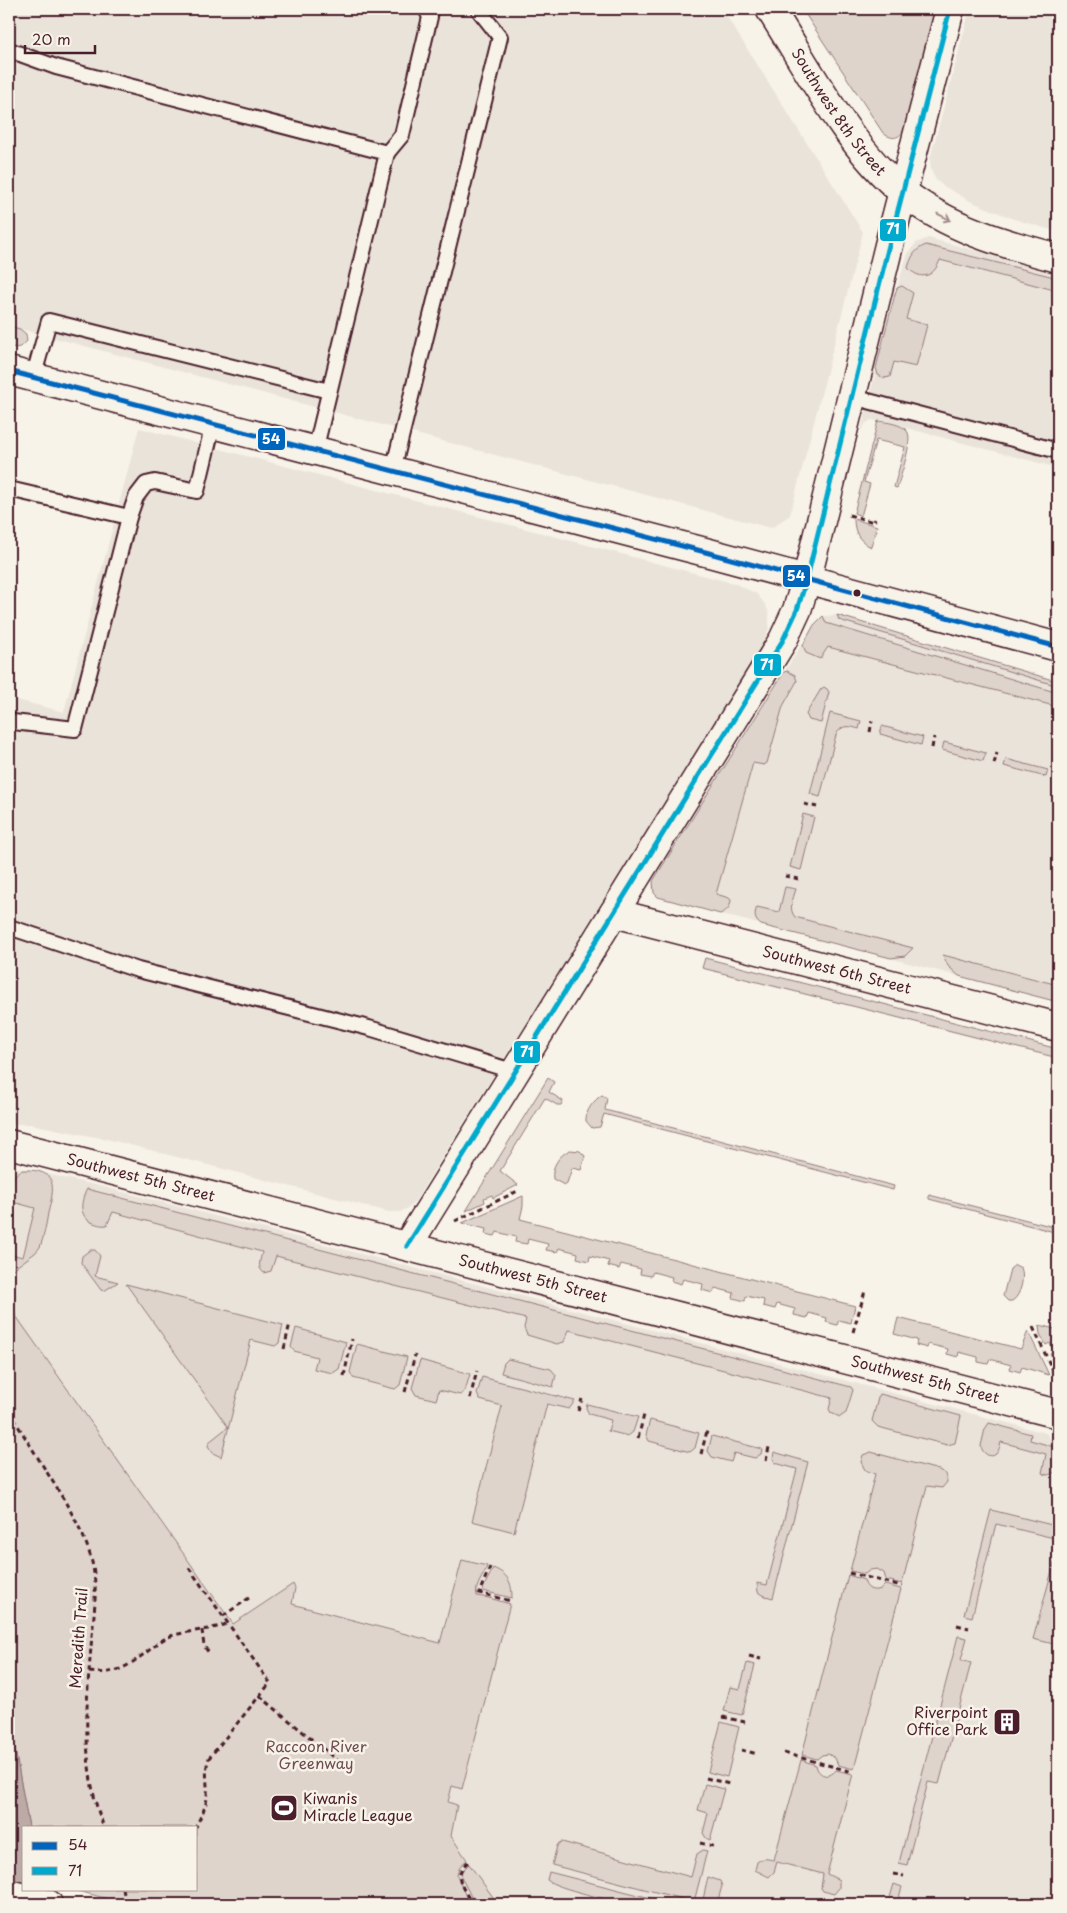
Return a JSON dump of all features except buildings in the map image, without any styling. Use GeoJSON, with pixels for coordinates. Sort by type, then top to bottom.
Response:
{"type":"FeatureCollection","features":[{"type":"Feature","properties":{"kind":"street","name":"Southwest 8th Street"},"geometry":{"type":"LineString","coordinates":[[770,9],[844,125],[867,156],[903,191],[926,208],[974,232],[1009,246],[1058,258]]}},
{"type":"Feature","properties":{"kind":"street"},"geometry":{"type":"LineString","coordinates":[[407,1246],[783,640],[797,610],[807,578],[950,9]]}},
{"type":"Feature","properties":{"kind":"street"},"geometry":{"type":"LineString","coordinates":[[21,374],[807,578],[1058,648]]}},
{"type":"Feature","properties":{"kind":"street","name":"Southwest 6th Street"},"geometry":{"type":"LineString","coordinates":[[614,913],[1058,1027]]}},
{"type":"Feature","properties":{"kind":"street","name":"Southwest 5th Street"},"geometry":{"type":"LineString","coordinates":[[9,1144],[1058,1414]]}},
{"type":"Feature","properties":{"kind":"street"},"geometry":{"type":"LineString","coordinates":[[9,1894],[48,1904]]}},
{"type":"Feature","properties":{"kind":"lane"},"geometry":{"type":"LineString","coordinates":[[315,451],[387,153],[402,135],[430,17],[426,9]]}},
{"type":"Feature","properties":{"kind":"lane"},"geometry":{"type":"LineString","coordinates":[[393,470],[500,37],[478,9]]}},
{"type":"Feature","properties":{"kind":"lane"},"geometry":{"type":"LineString","coordinates":[[9,50],[66,69],[387,153]]}},
{"type":"Feature","properties":{"kind":"lane"},"geometry":{"type":"LineString","coordinates":[[21,374],[49,321],[329,391]]}},
{"type":"Feature","properties":{"kind":"lane"},"geometry":{"type":"LineString","coordinates":[[853,397],[1058,451]]}},
{"type":"Feature","properties":{"kind":"lane"},"geometry":{"type":"LineString","coordinates":[[9,723],[75,729],[129,517],[136,497],[146,484],[155,482],[197,492],[213,424]]}},
{"type":"Feature","properties":{"kind":"lane"},"geometry":{"type":"LineString","coordinates":[[9,489],[129,517]]}},
{"type":"Feature","properties":{"kind":"lane"},"geometry":{"type":"LineString","coordinates":[[9,928],[138,970],[369,1028],[516,1072]]}},
{"type":"Feature","properties":{"kind":"path"},"geometry":{"type":"LineString","coordinates":[[848,515],[874,522],[875,519]]}},
{"type":"Feature","properties":{"kind":"path"},"geometry":{"type":"LineString","coordinates":[[870,732],[872,721]]}},
{"type":"Feature","properties":{"kind":"path"},"geometry":{"type":"LineString","coordinates":[[932,748],[934,737]]}},
{"type":"Feature","properties":{"kind":"path"},"geometry":{"type":"LineString","coordinates":[[994,764],[997,753]]}},
{"type":"Feature","properties":{"kind":"path"},"geometry":{"type":"LineString","coordinates":[[1056,780],[1058,771]]}},
{"type":"Feature","properties":{"kind":"path"},"geometry":{"type":"LineString","coordinates":[[804,804],[817,807]]}},
{"type":"Feature","properties":{"kind":"path"},"geometry":{"type":"LineString","coordinates":[[785,876],[799,879]]}},
{"type":"Feature","properties":{"kind":"path"},"geometry":{"type":"LineString","coordinates":[[455,1221],[520,1190]]}},
{"type":"Feature","properties":{"kind":"path"},"geometry":{"type":"LineString","coordinates":[[853,1332],[865,1290]]}},
{"type":"Feature","properties":{"kind":"path"},"geometry":{"type":"LineString","coordinates":[[284,1349],[290,1323]]}},
{"type":"Feature","properties":{"kind":"path"},"geometry":{"type":"LineString","coordinates":[[1033,1327],[1057,1380]]}},
{"type":"Feature","properties":{"kind":"path"},"geometry":{"type":"LineString","coordinates":[[344,1376],[352,1339]]}},
{"type":"Feature","properties":{"kind":"path"},"geometry":{"type":"LineString","coordinates":[[405,1392],[415,1355]]}},
{"type":"Feature","properties":{"kind":"path"},"geometry":{"type":"LineString","coordinates":[[470,1398],[477,1372]]}},
{"type":"Feature","properties":{"kind":"path"},"geometry":{"type":"LineString","coordinates":[[578,1412],[582,1399]]}},
{"type":"Feature","properties":{"kind":"path","name":"Meredith Trail"},"geometry":{"type":"LineString","coordinates":[[9,1410],[66,1503],[89,1550],[95,1591],[86,1702],[87,1737],[94,1793],[104,1826]]}},
{"type":"Feature","properties":{"kind":"path"},"geometry":{"type":"LineString","coordinates":[[638,1438],[644,1415]]}},
{"type":"Feature","properties":{"kind":"path"},"geometry":{"type":"LineString","coordinates":[[700,1454],[707,1431]]}},
{"type":"Feature","properties":{"kind":"path"},"geometry":{"type":"LineString","coordinates":[[766,1461],[769,1447]]}},
{"type":"Feature","properties":{"kind":"path"},"geometry":{"type":"LineString","coordinates":[[490,1567],[479,1593],[511,1602]]}},
{"type":"Feature","properties":{"kind":"path"},"geometry":{"type":"LineString","coordinates":[[189,1568],[270,1683],[209,1758],[206,1766],[206,1805],[196,1826]]}},
{"type":"Feature","properties":{"kind":"path"},"geometry":{"type":"LineString","coordinates":[[849,1573],[902,1586]]}},
{"type":"Feature","properties":{"kind":"path"},"geometry":{"type":"LineString","coordinates":[[223,1616],[249,1598]]}},
{"type":"Feature","properties":{"kind":"path"},"geometry":{"type":"LineString","coordinates":[[89,1672],[104,1674],[117,1671],[170,1636],[228,1623]]}},
{"type":"Feature","properties":{"kind":"path"},"geometry":{"type":"LineString","coordinates":[[957,1625],[969,1628]]}},
{"type":"Feature","properties":{"kind":"path"},"geometry":{"type":"LineString","coordinates":[[202,1630],[204,1646],[209,1653]]}},
{"type":"Feature","properties":{"kind":"path"},"geometry":{"type":"LineString","coordinates":[[749,1656],[761,1659]]}},
{"type":"Feature","properties":{"kind":"path"},"geometry":{"type":"LineString","coordinates":[[260,1696],[338,1762]]}},
{"type":"Feature","properties":{"kind":"path"},"geometry":{"type":"LineString","coordinates":[[722,1717],[745,1722]]}},
{"type":"Feature","properties":{"kind":"path"},"geometry":{"type":"LineString","coordinates":[[741,1750],[758,1754]]}},
{"type":"Feature","properties":{"kind":"path"},"geometry":{"type":"LineString","coordinates":[[784,1753],[853,1772]]}},
{"type":"Feature","properties":{"kind":"path"},"geometry":{"type":"LineString","coordinates":[[706,1778],[729,1784]]}},
{"type":"Feature","properties":{"kind":"path"},"geometry":{"type":"LineString","coordinates":[[700,1843],[713,1846]]}},
{"type":"Feature","properties":{"kind":"path"},"geometry":{"type":"LineString","coordinates":[[468,1862],[460,1869],[459,1874],[472,1904]]}},
{"type":"Feature","properties":{"kind":"path"},"geometry":{"type":"LineString","coordinates":[[893,1874],[904,1876]]}},
{"type":"Feature","properties":{"kind":"path"},"geometry":{"type":"LineString","coordinates":[[123,1890],[126,1904]]}},
{"type":"Feature","properties":{"kind":"shaded area"},"geometry":{"type":"Polygon","coordinates":[[[9,9],[722,9],[863,232],[790,515],[771,528],[9,326],[9,9]]]}},
{"type":"Feature","properties":{"kind":"shaded area"},"geometry":{"type":"Polygon","coordinates":[[[970,9],[1058,9],[1058,232],[1014,219],[970,201],[942,185],[936,180],[931,170],[930,159],[970,9]]]}},
{"type":"Feature","properties":{"kind":"shaded area"},"geometry":{"type":"Polygon","coordinates":[[[928,238],[1058,272],[1058,468],[880,421],[871,420],[866,423],[861,431],[895,294],[908,253],[916,243],[928,238]]]}},
{"type":"Feature","properties":{"kind":"shaded area"},"geometry":{"type":"Polygon","coordinates":[[[139,428],[736,584],[757,594],[766,606],[769,614],[769,627],[763,645],[415,1201],[410,1207],[400,1212],[389,1212],[111,1140],[30,1124],[9,1124],[9,698],[64,712],[139,428]]]}},
{"type":"Feature","properties":{"kind":"shaded area"},"geometry":{"type":"Polygon","coordinates":[[[837,615],[1058,682],[1058,1002],[663,899],[654,893],[652,887],[656,875],[814,625],[823,616],[837,615]]]}},
{"type":"Feature","properties":{"kind":"shaded area"},"geometry":{"type":"Polygon","coordinates":[[[9,1166],[104,1187],[1046,1433],[1058,1448],[1058,1904],[469,1904],[456,1875],[460,1866],[467,1860],[451,1836],[457,1805],[448,1802],[452,1786],[462,1789],[510,1604],[477,1596],[440,1643],[292,1604],[295,1588],[293,1584],[234,1625],[9,1306],[9,1272],[24,1261],[23,1257],[9,1254],[9,1166]]]}},
{"type":"Feature","properties":{"kind":"shaded area"},"geometry":{"type":"Polygon","coordinates":[[[9,1717],[29,1826],[22,1826],[23,1890],[9,1904],[9,1717]]]}},
{"type":"Feature","properties":{"kind":"green space"},"geometry":{"type":"Polygon","coordinates":[[[802,9],[935,9],[904,130],[899,136],[894,138],[883,133],[802,9]]]}},
{"type":"Feature","properties":{"kind":"green space"},"geometry":{"type":"Polygon","coordinates":[[[926,245],[1058,278],[1058,291],[940,260],[931,273],[923,276],[918,275],[908,268],[914,254],[926,245]]]}},
{"type":"Feature","properties":{"kind":"green space"},"geometry":{"type":"Polygon","coordinates":[[[902,286],[913,293],[906,319],[927,325],[916,367],[894,362],[890,377],[884,378],[878,375],[876,368],[895,294],[897,288],[902,286]]]}},
{"type":"Feature","properties":{"kind":"green space"},"geometry":{"type":"Polygon","coordinates":[[[9,326],[20,329],[26,334],[27,341],[23,345],[17,348],[9,346],[9,326]]]}},
{"type":"Feature","properties":{"kind":"green space"},"geometry":{"type":"Polygon","coordinates":[[[878,421],[894,424],[905,429],[909,436],[908,450],[897,488],[894,487],[905,447],[876,440],[864,482],[870,484],[861,516],[854,513],[878,421]]]}},
{"type":"Feature","properties":{"kind":"green space"},"geometry":{"type":"Polygon","coordinates":[[[854,519],[877,526],[871,547],[858,536],[854,519]]]}},
{"type":"Feature","properties":{"kind":"green space"},"geometry":{"type":"Polygon","coordinates":[[[837,615],[1056,681],[1058,686],[839,620],[837,615]]]}},
{"type":"Feature","properties":{"kind":"green space"},"geometry":{"type":"Polygon","coordinates":[[[823,616],[826,623],[1058,693],[1058,707],[828,647],[820,659],[806,653],[803,645],[814,625],[823,616]]]}},
{"type":"Feature","properties":{"kind":"green space"},"geometry":{"type":"Polygon","coordinates":[[[787,671],[795,675],[797,681],[783,706],[767,763],[764,765],[753,763],[716,894],[731,900],[729,907],[720,914],[658,897],[654,893],[653,881],[784,672],[787,671]]]}},
{"type":"Feature","properties":{"kind":"green space"},"geometry":{"type":"Polygon","coordinates":[[[824,687],[829,692],[821,723],[809,720],[806,714],[824,687]]]}},
{"type":"Feature","properties":{"kind":"green space"},"geometry":{"type":"Polygon","coordinates":[[[830,713],[861,721],[859,729],[843,727],[838,731],[820,797],[810,794],[830,713]]]}},
{"type":"Feature","properties":{"kind":"green space"},"geometry":{"type":"Polygon","coordinates":[[[882,726],[923,737],[921,745],[880,734],[882,726]]]}},
{"type":"Feature","properties":{"kind":"green space"},"geometry":{"type":"Polygon","coordinates":[[[944,742],[986,753],[983,761],[942,750],[944,742]]]}},
{"type":"Feature","properties":{"kind":"green space"},"geometry":{"type":"Polygon","coordinates":[[[1006,759],[1048,770],[1046,777],[1004,766],[1006,759]]]}},
{"type":"Feature","properties":{"kind":"green space"},"geometry":{"type":"Polygon","coordinates":[[[803,814],[814,817],[801,870],[790,867],[803,814]]]}},
{"type":"Feature","properties":{"kind":"green space"},"geometry":{"type":"Polygon","coordinates":[[[785,887],[796,889],[791,907],[795,917],[913,948],[905,956],[891,958],[761,925],[755,917],[757,907],[779,912],[785,887]]]}},
{"type":"Feature","properties":{"kind":"green space"},"geometry":{"type":"Polygon","coordinates":[[[943,955],[1058,985],[1058,1002],[959,976],[948,966],[943,955]]]}},
{"type":"Feature","properties":{"kind":"green space"},"geometry":{"type":"Polygon","coordinates":[[[705,958],[1058,1049],[1058,1058],[702,968],[705,958]]]}},
{"type":"Feature","properties":{"kind":"green space"},"geometry":{"type":"Polygon","coordinates":[[[548,1078],[554,1082],[549,1092],[563,1101],[561,1105],[557,1105],[545,1098],[500,1171],[518,1185],[493,1198],[492,1195],[484,1198],[485,1202],[466,1211],[548,1078]]]}},
{"type":"Feature","properties":{"kind":"green space"},"geometry":{"type":"Polygon","coordinates":[[[602,1095],[607,1098],[605,1110],[894,1186],[893,1190],[604,1114],[600,1127],[592,1128],[586,1121],[587,1113],[593,1103],[602,1095]]]}},
{"type":"Feature","properties":{"kind":"green space"},"geometry":{"type":"Polygon","coordinates":[[[570,1150],[580,1151],[585,1156],[581,1170],[572,1168],[567,1183],[564,1185],[553,1179],[553,1170],[559,1158],[570,1150]]]}},
{"type":"Feature","properties":{"kind":"green space"},"geometry":{"type":"Polygon","coordinates":[[[23,1170],[34,1170],[48,1176],[51,1181],[52,1195],[40,1247],[35,1253],[9,1272],[9,1254],[23,1257],[35,1208],[9,1201],[13,1178],[23,1170]]]}},
{"type":"Feature","properties":{"kind":"green space"},"geometry":{"type":"Polygon","coordinates":[[[87,1189],[851,1387],[853,1390],[846,1413],[840,1417],[831,1413],[829,1409],[832,1398],[569,1330],[564,1342],[557,1344],[527,1335],[524,1328],[526,1319],[276,1256],[271,1271],[264,1273],[260,1268],[262,1252],[113,1212],[107,1225],[91,1222],[82,1211],[83,1198],[87,1189]]]}},
{"type":"Feature","properties":{"kind":"green space"},"geometry":{"type":"Polygon","coordinates":[[[929,1195],[1058,1228],[1058,1233],[929,1199],[929,1195]]]}},
{"type":"Feature","properties":{"kind":"green space"},"geometry":{"type":"Polygon","coordinates":[[[523,1196],[520,1219],[855,1306],[851,1323],[839,1320],[837,1325],[826,1322],[827,1318],[809,1313],[807,1318],[794,1315],[795,1309],[777,1304],[775,1309],[763,1306],[764,1300],[746,1296],[745,1301],[733,1298],[734,1293],[715,1288],[713,1293],[702,1290],[703,1284],[683,1279],[681,1284],[671,1281],[672,1277],[653,1272],[651,1276],[640,1274],[641,1269],[621,1264],[619,1269],[608,1266],[609,1261],[590,1256],[589,1261],[577,1258],[578,1253],[559,1248],[557,1252],[546,1250],[548,1244],[528,1239],[527,1244],[515,1242],[516,1237],[497,1232],[495,1236],[485,1234],[486,1229],[462,1223],[523,1196]]]}},
{"type":"Feature","properties":{"kind":"green space"},"geometry":{"type":"Polygon","coordinates":[[[90,1250],[95,1250],[100,1256],[95,1276],[118,1282],[104,1291],[101,1290],[81,1263],[82,1256],[90,1250]]]}},
{"type":"Feature","properties":{"kind":"green space"},"geometry":{"type":"Polygon","coordinates":[[[1015,1265],[1021,1268],[1023,1276],[1018,1295],[1012,1301],[1008,1301],[1003,1296],[1010,1269],[1015,1265]]]}},
{"type":"Feature","properties":{"kind":"green space"},"geometry":{"type":"Polygon","coordinates":[[[126,1284],[283,1325],[279,1343],[275,1346],[251,1340],[221,1457],[213,1453],[208,1446],[209,1442],[228,1427],[126,1284]]]}},
{"type":"Feature","properties":{"kind":"green space","name":"Raccoon River Greenway"},"geometry":{"type":"Polygon","coordinates":[[[9,1306],[233,1624],[293,1584],[295,1588],[292,1604],[440,1643],[462,1560],[487,1566],[478,1585],[477,1596],[510,1604],[462,1789],[452,1786],[448,1802],[457,1805],[451,1836],[467,1860],[460,1866],[457,1875],[469,1904],[128,1904],[74,1890],[198,1890],[198,1826],[29,1826],[9,1717],[9,1306]]]}},
{"type":"Feature","properties":{"kind":"green space"},"geometry":{"type":"Polygon","coordinates":[[[1058,1315],[1057,1368],[1050,1353],[1053,1351],[1050,1343],[1046,1345],[1040,1334],[1039,1325],[1055,1329],[1058,1315]]]}},
{"type":"Feature","properties":{"kind":"green space"},"geometry":{"type":"Polygon","coordinates":[[[898,1318],[1021,1349],[1028,1331],[1049,1375],[1022,1367],[1020,1372],[1010,1369],[1011,1365],[990,1359],[988,1364],[978,1362],[978,1357],[959,1352],[958,1357],[947,1354],[948,1349],[928,1344],[927,1348],[916,1345],[917,1340],[894,1334],[898,1318]]]}},
{"type":"Feature","properties":{"kind":"green space"},"geometry":{"type":"Polygon","coordinates":[[[296,1328],[346,1342],[339,1369],[333,1373],[314,1369],[317,1357],[294,1351],[291,1347],[296,1328]]]}},
{"type":"Feature","properties":{"kind":"green space"},"geometry":{"type":"Polygon","coordinates":[[[357,1344],[407,1357],[400,1385],[395,1389],[353,1378],[350,1372],[357,1344]]]}},
{"type":"Feature","properties":{"kind":"green space"},"geometry":{"type":"Polygon","coordinates":[[[508,1359],[551,1369],[556,1375],[553,1387],[501,1373],[504,1363],[508,1359]]]}},
{"type":"Feature","properties":{"kind":"green space"},"geometry":{"type":"Polygon","coordinates":[[[420,1360],[470,1374],[465,1391],[460,1395],[439,1390],[436,1400],[416,1395],[412,1388],[420,1360]]]}},
{"type":"Feature","properties":{"kind":"green space"},"geometry":{"type":"Polygon","coordinates":[[[482,1377],[575,1401],[569,1409],[547,1404],[514,1532],[472,1521],[502,1406],[480,1400],[477,1394],[482,1377]]]}},
{"type":"Feature","properties":{"kind":"green space"},"geometry":{"type":"Polygon","coordinates":[[[880,1394],[961,1416],[955,1443],[947,1445],[878,1427],[872,1421],[880,1394]]]}},
{"type":"Feature","properties":{"kind":"green space"},"geometry":{"type":"Polygon","coordinates":[[[587,1404],[638,1417],[633,1432],[628,1436],[608,1431],[611,1420],[589,1414],[586,1408],[587,1404]]]}},
{"type":"Feature","properties":{"kind":"green space"},"geometry":{"type":"Polygon","coordinates":[[[650,1420],[699,1433],[695,1448],[690,1452],[649,1441],[646,1435],[650,1420]]]}},
{"type":"Feature","properties":{"kind":"green space"},"geometry":{"type":"Polygon","coordinates":[[[989,1423],[1031,1434],[1030,1440],[1058,1448],[1059,1461],[1055,1472],[1047,1475],[1042,1473],[1046,1454],[1001,1442],[996,1454],[991,1456],[987,1454],[981,1446],[985,1429],[989,1423]]]}},
{"type":"Feature","properties":{"kind":"green space"},"geometry":{"type":"Polygon","coordinates":[[[712,1436],[762,1449],[761,1454],[755,1458],[734,1453],[731,1462],[712,1457],[708,1451],[712,1436]]]}},
{"type":"Feature","properties":{"kind":"green space"},"geometry":{"type":"Polygon","coordinates":[[[774,1452],[808,1462],[773,1598],[758,1592],[757,1583],[767,1585],[797,1469],[775,1463],[773,1458],[774,1452]]]}},
{"type":"Feature","properties":{"kind":"green space"},"geometry":{"type":"Polygon","coordinates":[[[871,1452],[939,1470],[946,1474],[947,1482],[942,1488],[927,1486],[902,1584],[886,1580],[884,1573],[877,1569],[870,1570],[865,1574],[850,1571],[875,1474],[865,1470],[861,1462],[863,1455],[871,1452]]]}},
{"type":"Feature","properties":{"kind":"green space"},"geometry":{"type":"Polygon","coordinates":[[[991,1510],[1056,1526],[1058,1527],[1058,1539],[996,1524],[972,1617],[964,1615],[991,1510]]]}},
{"type":"Feature","properties":{"kind":"green space"},"geometry":{"type":"Polygon","coordinates":[[[1058,1549],[1058,1645],[1033,1639],[1058,1549]]]}},
{"type":"Feature","properties":{"kind":"green space"},"geometry":{"type":"Polygon","coordinates":[[[493,1568],[508,1579],[512,1598],[483,1591],[493,1568]]]}},
{"type":"Feature","properties":{"kind":"green space"},"geometry":{"type":"Polygon","coordinates":[[[848,1575],[864,1580],[866,1586],[872,1590],[881,1589],[885,1585],[901,1589],[854,1769],[838,1765],[835,1758],[828,1754],[822,1755],[817,1759],[802,1755],[848,1575]]]}},
{"type":"Feature","properties":{"kind":"green space"},"geometry":{"type":"Polygon","coordinates":[[[958,1636],[967,1638],[961,1660],[971,1663],[939,1784],[928,1782],[907,1865],[899,1863],[958,1636]]]}},
{"type":"Feature","properties":{"kind":"green space"},"geometry":{"type":"Polygon","coordinates":[[[747,1663],[755,1665],[742,1715],[724,1711],[730,1687],[740,1689],[747,1663]]]}},
{"type":"Feature","properties":{"kind":"green space"},"geometry":{"type":"Polygon","coordinates":[[[721,1722],[739,1727],[727,1777],[708,1772],[721,1722]]]}},
{"type":"Feature","properties":{"kind":"green space"},"geometry":{"type":"Polygon","coordinates":[[[801,1760],[816,1765],[819,1772],[824,1775],[830,1775],[836,1770],[853,1774],[827,1874],[839,1880],[839,1888],[834,1894],[823,1891],[821,1888],[823,1874],[777,1862],[774,1872],[769,1877],[755,1870],[759,1860],[774,1860],[801,1760]]]}},
{"type":"Feature","properties":{"kind":"green space"},"geometry":{"type":"Polygon","coordinates":[[[705,1784],[724,1789],[710,1840],[703,1833],[708,1813],[698,1810],[705,1784]]]}},
{"type":"Feature","properties":{"kind":"green space"},"geometry":{"type":"Polygon","coordinates":[[[562,1842],[691,1877],[697,1854],[703,1850],[707,1851],[694,1902],[552,1865],[557,1846],[562,1842]]]}},
{"type":"Feature","properties":{"kind":"green space"},"geometry":{"type":"Polygon","coordinates":[[[469,1864],[498,1904],[475,1904],[461,1877],[462,1871],[469,1864]]]}},
{"type":"Feature","properties":{"kind":"green space"},"geometry":{"type":"Polygon","coordinates":[[[549,1872],[674,1904],[646,1905],[612,1901],[553,1883],[547,1880],[549,1872]]]}},
{"type":"Feature","properties":{"kind":"green space"},"geometry":{"type":"Polygon","coordinates":[[[708,1877],[720,1881],[722,1886],[717,1904],[702,1904],[708,1877]]]}},
{"type":"Feature","properties":{"kind":"green space"},"geometry":{"type":"Polygon","coordinates":[[[894,1884],[902,1887],[897,1904],[888,1904],[894,1884]]]}},
{"type":"Feature","properties":{"kind":"transit line","name":"71"},"geometry":{"type":"LineString","coordinates":[[407,1246],[783,640],[797,610],[807,578],[889,245],[950,9]]}},
{"type":"Feature","properties":{"kind":"transit line","name":"54"},"geometry":{"type":"LineString","coordinates":[[9,371],[713,554],[1058,647]]}},
{"type":"Feature","properties":{"kind":"place","name":"Riverpoint Office Park"},"geometry":{"type":"Point","coordinates":[1007,1722]}},
{"type":"Feature","properties":{"kind":"place","name":"Kiwanis Miracle League"},"geometry":{"type":"Point","coordinates":[284,1808]}}]}
